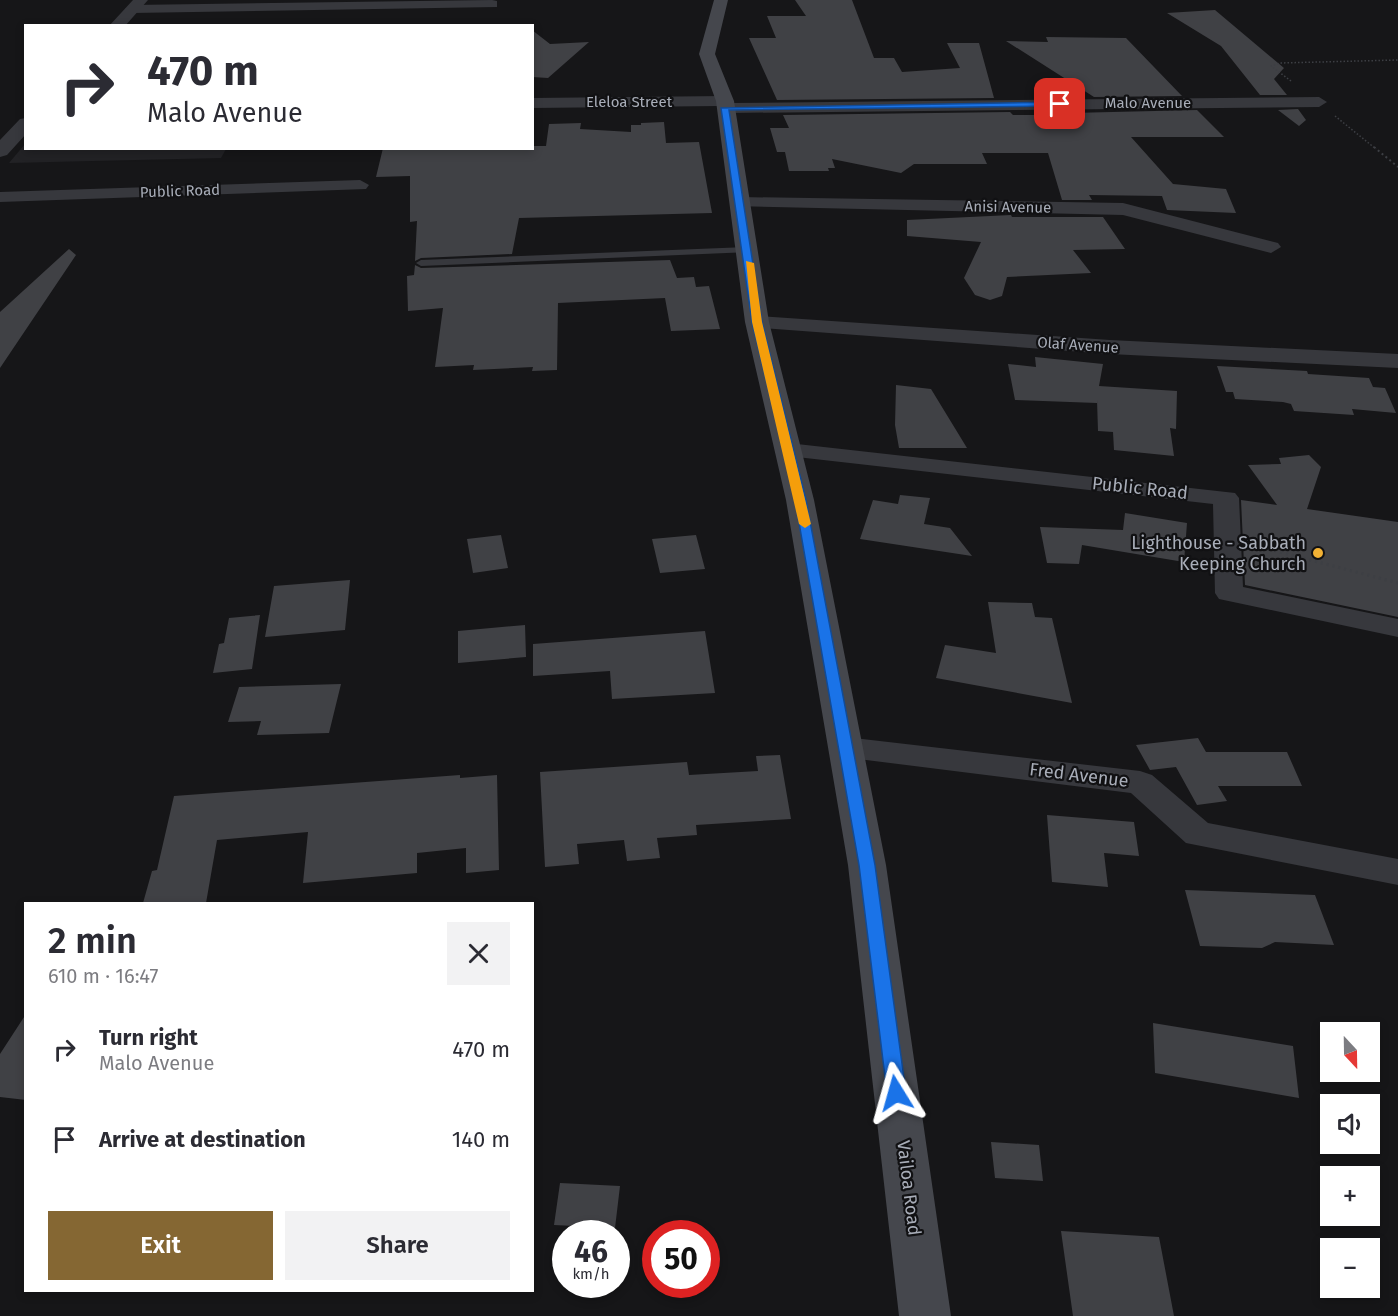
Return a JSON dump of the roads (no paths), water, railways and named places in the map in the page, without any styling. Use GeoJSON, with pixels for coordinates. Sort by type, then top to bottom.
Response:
{"type":"FeatureCollection","features":[{"type":"Feature","properties":{"kind":"main road","name":"Vailoa Road"},"geometry":{"type":"LineString","coordinates":[[721,0],[707,54],[725,105],[757,322],[801,500],[867,865],[925,1316]]}},
{"type":"Feature","properties":{"kind":"street"},"geometry":{"type":"LineString","coordinates":[[118,24],[137,4],[492,4]]}},
{"type":"Feature","properties":{"kind":"street","name":"Malo Avenue"},"geometry":{"type":"LineString","coordinates":[[725,105],[1319,102]]}},
{"type":"Feature","properties":{"kind":"street","name":"Eleloa Street"},"geometry":{"type":"LineString","coordinates":[[534,103],[725,105]]}},
{"type":"Feature","properties":{"kind":"street"},"geometry":{"type":"LineString","coordinates":[[0,151],[24,125]]}},
{"type":"Feature","properties":{"kind":"street","name":"Public Road"},"geometry":{"type":"LineString","coordinates":[[0,197],[360,185]]}},
{"type":"Feature","properties":{"kind":"street","name":"Anisi Avenue"},"geometry":{"type":"LineString","coordinates":[[740,202],[1123,208],[1271,247]]}},
{"type":"Feature","properties":{"kind":"street","name":"Olaf Avenue"},"geometry":{"type":"LineString","coordinates":[[757,322],[1110,347],[1398,361]]}},
{"type":"Feature","properties":{"kind":"street","name":"Public Road"},"geometry":{"type":"LineString","coordinates":[[788,450],[1226,498],[1229,593],[1398,628]]}},
{"type":"Feature","properties":{"kind":"street","name":"Fred Avenue"},"geometry":{"type":"LineString","coordinates":[[845,748],[1140,783],[1198,834],[1398,872]]}},
{"type":"Feature","properties":{"kind":"lane"},"geometry":{"type":"LineString","coordinates":[[421,263],[747,250]]}},
{"type":"Feature","properties":{"kind":"place","name":"Lighthouse - Sabbath Keeping Church"},"geometry":{"type":"Point","coordinates":[1318,553]}}]}
